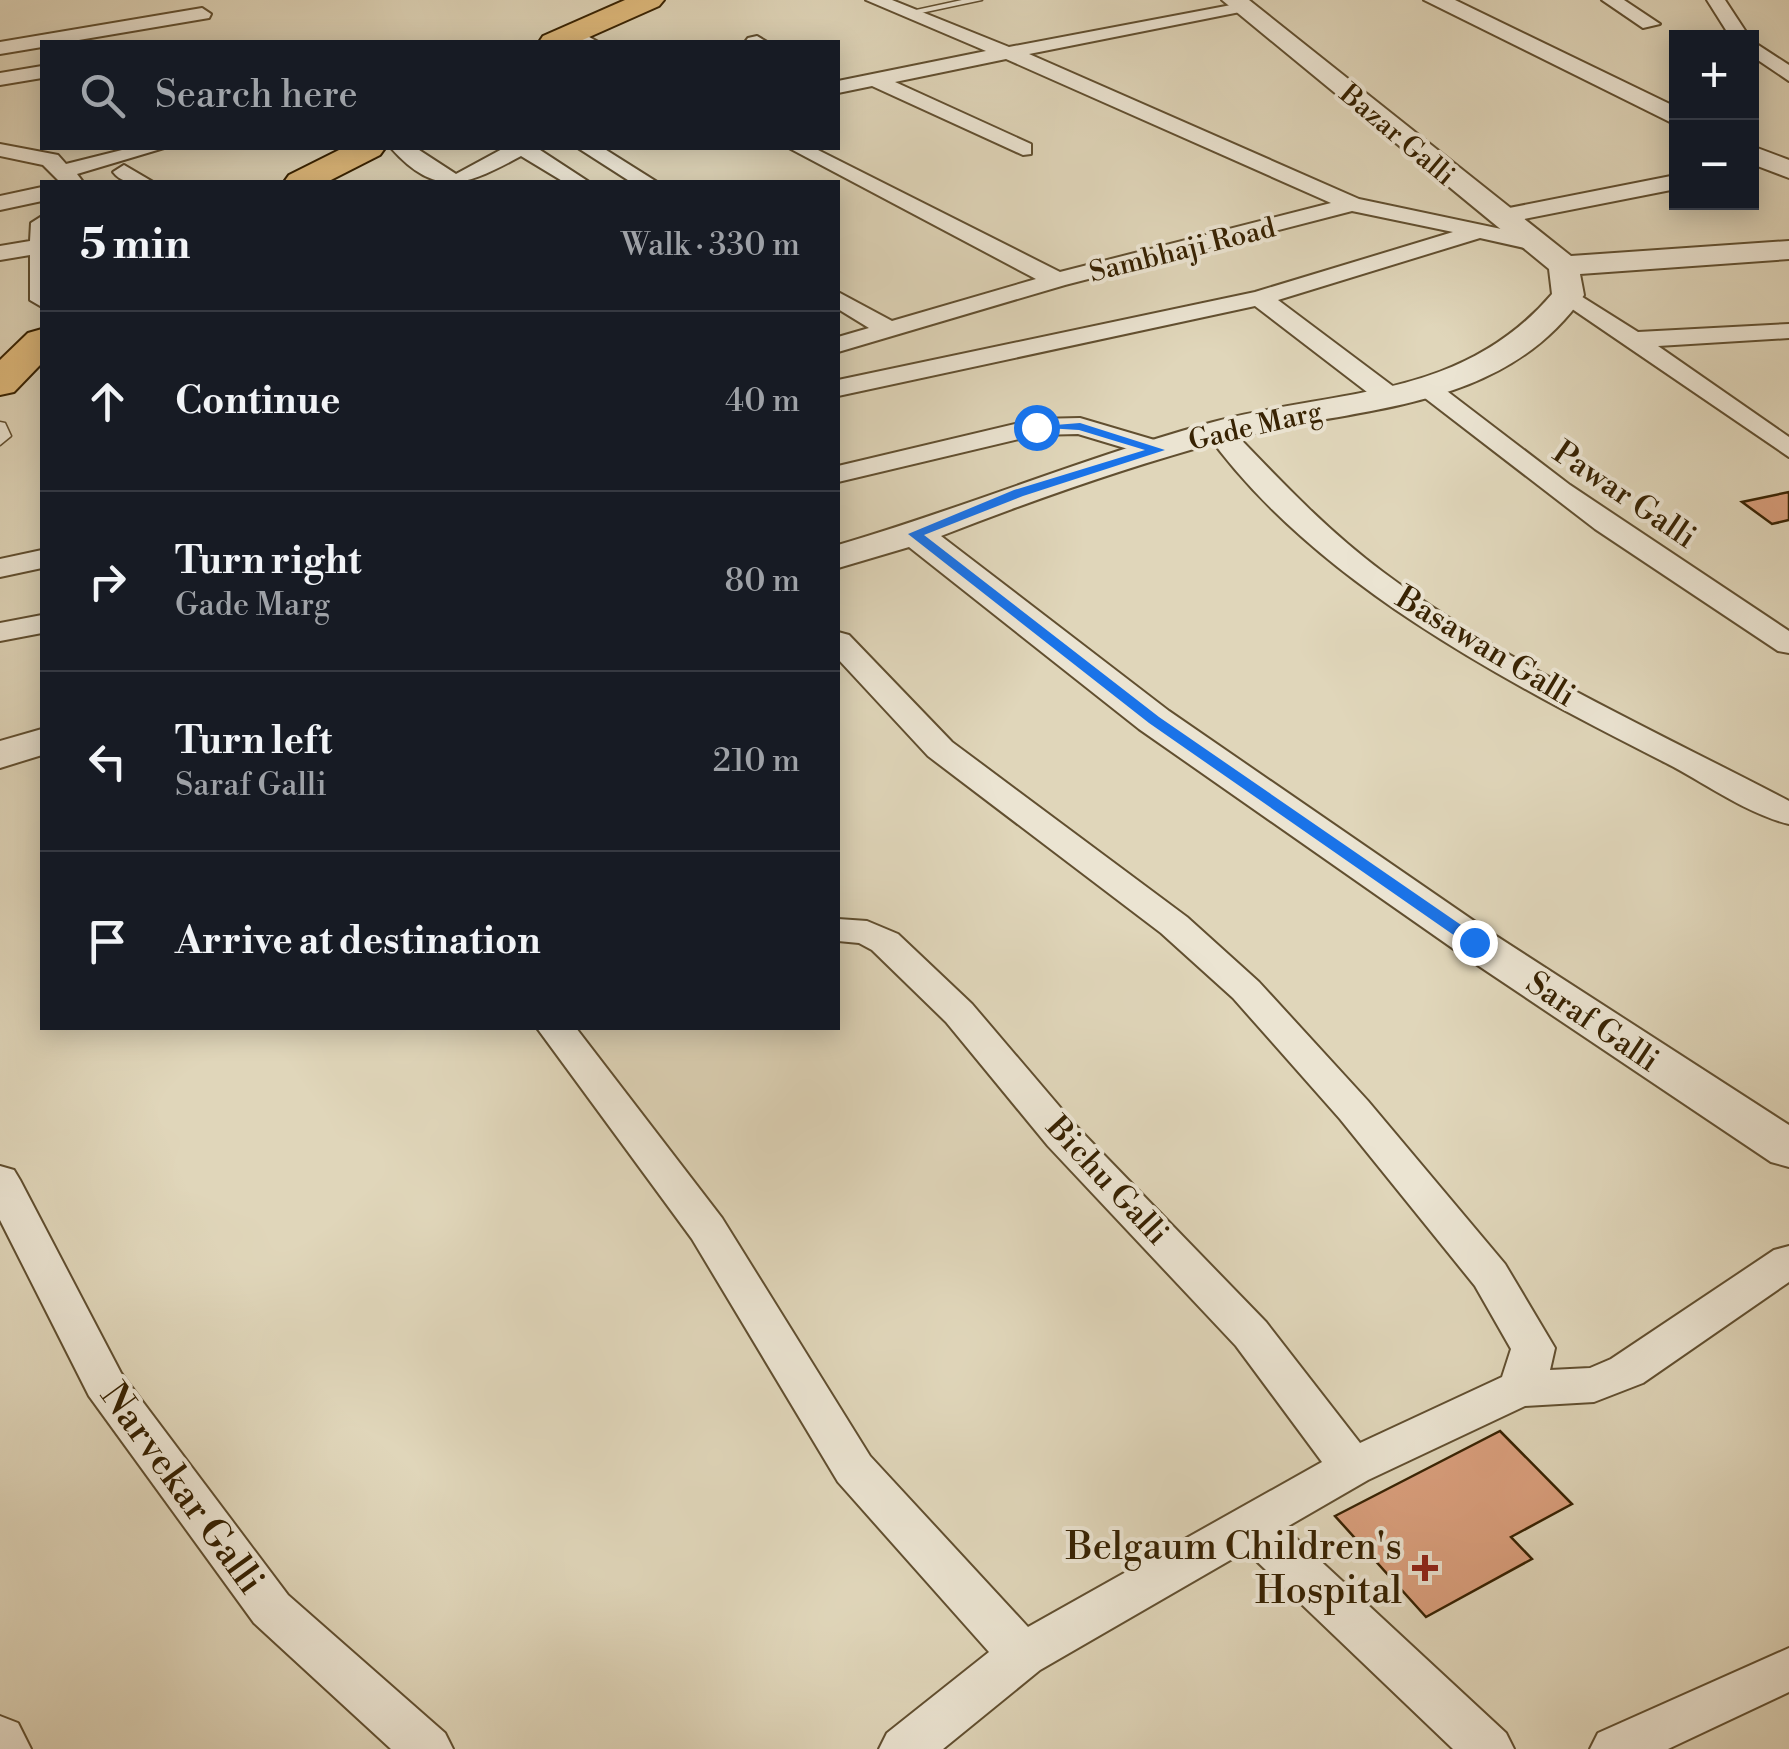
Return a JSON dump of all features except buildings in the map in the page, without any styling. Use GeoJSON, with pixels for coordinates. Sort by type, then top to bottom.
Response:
{"type":"FeatureCollection","features":[{"type":"Feature","properties":{"kind":"main road"},"geometry":{"type":"LineString","coordinates":[[581,39],[638,2]]}},
{"type":"Feature","properties":{"kind":"main road"},"geometry":{"type":"LineString","coordinates":[[281,180],[340,150]]}},
{"type":"Feature","properties":{"kind":"main road"},"geometry":{"type":"LineString","coordinates":[[304,180],[364,150]]}},
{"type":"Feature","properties":{"kind":"main road"},"geometry":{"type":"LineString","coordinates":[[0,356],[40,326]]}},
{"type":"Feature","properties":{"kind":"main road"},"geometry":{"type":"LineString","coordinates":[[0,382],[40,344]]}},
{"type":"Feature","properties":{"kind":"street"},"geometry":{"type":"LineString","coordinates":[[875,0],[1007,53],[1352,204]]}},
{"type":"Feature","properties":{"kind":"street"},"geometry":{"type":"LineString","coordinates":[[1436,0],[1669,114]]}},
{"type":"Feature","properties":{"kind":"street"},"geometry":{"type":"LineString","coordinates":[[1611,0],[1650,24]]}},
{"type":"Feature","properties":{"kind":"street"},"geometry":{"type":"LineString","coordinates":[[1716,0],[1736,30]]}},
{"type":"Feature","properties":{"kind":"street"},"geometry":{"type":"LineString","coordinates":[[840,87],[1237,3]]}},
{"type":"Feature","properties":{"kind":"street","name":"Bazar Galli"},"geometry":{"type":"LineString","coordinates":[[1237,3],[1488,225],[1530,242],[1566,281]]}},
{"type":"Feature","properties":{"kind":"street"},"geometry":{"type":"LineString","coordinates":[[48,40],[202,14]]}},
{"type":"Feature","properties":{"kind":"street"},"geometry":{"type":"LineString","coordinates":[[0,48],[40,41]]}},
{"type":"Feature","properties":{"kind":"street"},"geometry":{"type":"LineString","coordinates":[[1759,52],[1789,75]]}},
{"type":"Feature","properties":{"kind":"street"},"geometry":{"type":"LineString","coordinates":[[0,79],[40,72]]}},
{"type":"Feature","properties":{"kind":"street"},"geometry":{"type":"LineString","coordinates":[[875,80],[1023,149]]}},
{"type":"Feature","properties":{"kind":"street"},"geometry":{"type":"LineString","coordinates":[[0,150],[52,163],[140,150]]}},
{"type":"Feature","properties":{"kind":"street"},"geometry":{"type":"LineString","coordinates":[[52,163],[94,150]]}},
{"type":"Feature","properties":{"kind":"street"},"geometry":{"type":"LineString","coordinates":[[405,150],[452,180]]}},
{"type":"Feature","properties":{"kind":"street"},"geometry":{"type":"LineString","coordinates":[[459,180],[517,150]]}},
{"type":"Feature","properties":{"kind":"street"},"geometry":{"type":"LineString","coordinates":[[524,150],[575,180]]}},
{"type":"Feature","properties":{"kind":"street"},"geometry":{"type":"LineString","coordinates":[[592,150],[643,180]]}},
{"type":"Feature","properties":{"kind":"street"},"geometry":{"type":"LineString","coordinates":[[803,150],[1057,280]]}},
{"type":"Feature","properties":{"kind":"street"},"geometry":{"type":"LineString","coordinates":[[840,388],[1260,298],[1488,225],[1669,184]]}},
{"type":"Feature","properties":{"kind":"street"},"geometry":{"type":"LineString","coordinates":[[0,203],[40,194]]}},
{"type":"Feature","properties":{"kind":"street","name":"Sambhaji Road"},"geometry":{"type":"LineString","coordinates":[[840,344],[1057,280],[1352,204],[1488,225]]}},
{"type":"Feature","properties":{"kind":"street"},"geometry":{"type":"LineString","coordinates":[[0,253],[40,235]]}},
{"type":"Feature","properties":{"kind":"street"},"geometry":{"type":"LineString","coordinates":[[1566,281],[1789,250]]}},
{"type":"Feature","properties":{"kind":"street"},"geometry":{"type":"LineString","coordinates":[[1566,281],[1633,340],[1789,449]]}},
{"type":"Feature","properties":{"kind":"street","name":"Gade Marg"},"geometry":{"type":"LineString","coordinates":[[840,555],[915,534],[1019,493],[1218,431],[1430,390],[1498,360],[1536,334],[1566,281]]}},
{"type":"Feature","properties":{"kind":"street"},"geometry":{"type":"LineString","coordinates":[[1260,298],[1389,396]]}},
{"type":"Feature","properties":{"kind":"street"},"geometry":{"type":"LineString","coordinates":[[840,300],[889,330]]}},
{"type":"Feature","properties":{"kind":"street"},"geometry":{"type":"LineString","coordinates":[[1633,340],[1787,333]]}},
{"type":"Feature","properties":{"kind":"street","name":"Pawar Galli"},"geometry":{"type":"LineString","coordinates":[[1430,390],[1514,460],[1599,522],[1789,644]]}},
{"type":"Feature","properties":{"kind":"street"},"geometry":{"type":"LineString","coordinates":[[840,474],[1036,427],[1080,426],[1158,450]]}},
{"type":"Feature","properties":{"kind":"street","name":"Basawan Galli"},"geometry":{"type":"LineString","coordinates":[[1218,431],[1320,536],[1407,602],[1523,674],[1789,814]]}},
{"type":"Feature","properties":{"kind":"street","name":"Saraf Galli"},"geometry":{"type":"LineString","coordinates":[[915,534],[1154,720],[1474,942],[1789,1149]]}},
{"type":"Feature","properties":{"kind":"street"},"geometry":{"type":"LineString","coordinates":[[0,568],[40,559]]}},
{"type":"Feature","properties":{"kind":"street"},"geometry":{"type":"LineString","coordinates":[[0,632],[40,624]]}},
{"type":"Feature","properties":{"kind":"street"},"geometry":{"type":"LineString","coordinates":[[840,643],[940,749],[1212,955],[1284,1030],[1446,1221],[1527,1332],[1533,1360],[1520,1390]]}},
{"type":"Feature","properties":{"kind":"street"},"geometry":{"type":"LineString","coordinates":[[0,755],[40,743]]}},
{"type":"Feature","properties":{"kind":"street","name":"Bichu Galli"},"geometry":{"type":"LineString","coordinates":[[840,930],[868,932],[885,942],[959,1013],[1062,1136],[1250,1334],[1352,1466]]}},
{"type":"Feature","properties":{"kind":"street"},"geometry":{"type":"LineString","coordinates":[[558,1030],[707,1229],[808,1402],[854,1469],[1022,1655]]}},
{"type":"Feature","properties":{"kind":"street","name":"Narvekar Galli"},"geometry":{"type":"LineString","coordinates":[[0,1180],[106,1384],[271,1609],[427,1749]]}},
{"type":"Feature","properties":{"kind":"street"},"geometry":{"type":"LineString","coordinates":[[906,1749],[1022,1655],[1352,1466],[1520,1390],[1578,1388],[1628,1372],[1789,1261]]}},
{"type":"Feature","properties":{"kind":"street"},"geometry":{"type":"LineString","coordinates":[[1249,1524],[1488,1749]]}},
{"type":"Feature","properties":{"kind":"street"},"geometry":{"type":"LineString","coordinates":[[1616,1749],[1789,1669]]}},
{"type":"Feature","properties":{"kind":"street"},"geometry":{"type":"LineString","coordinates":[[0,1739],[5,1749]]}},
{"type":"Feature","properties":{"kind":"lane"},"geometry":{"type":"LineString","coordinates":[[907,13],[977,0]]}},
{"type":"Feature","properties":{"kind":"lane"},"geometry":{"type":"LineString","coordinates":[[0,426],[4,436],[0,441]]}},
{"type":"Feature","properties":{"kind":"place","name":"Belgaum Children's Hospital"},"geometry":{"type":"Point","coordinates":[1425,1568]}},
{"type":"Feature","properties":{"kind":"route"},"geometry":{"type":"LineString","coordinates":[[1036,427],[1080,426],[1112,432],[1158,450],[1019,493],[915,534],[1154,720],[1474,942]]}}]}
